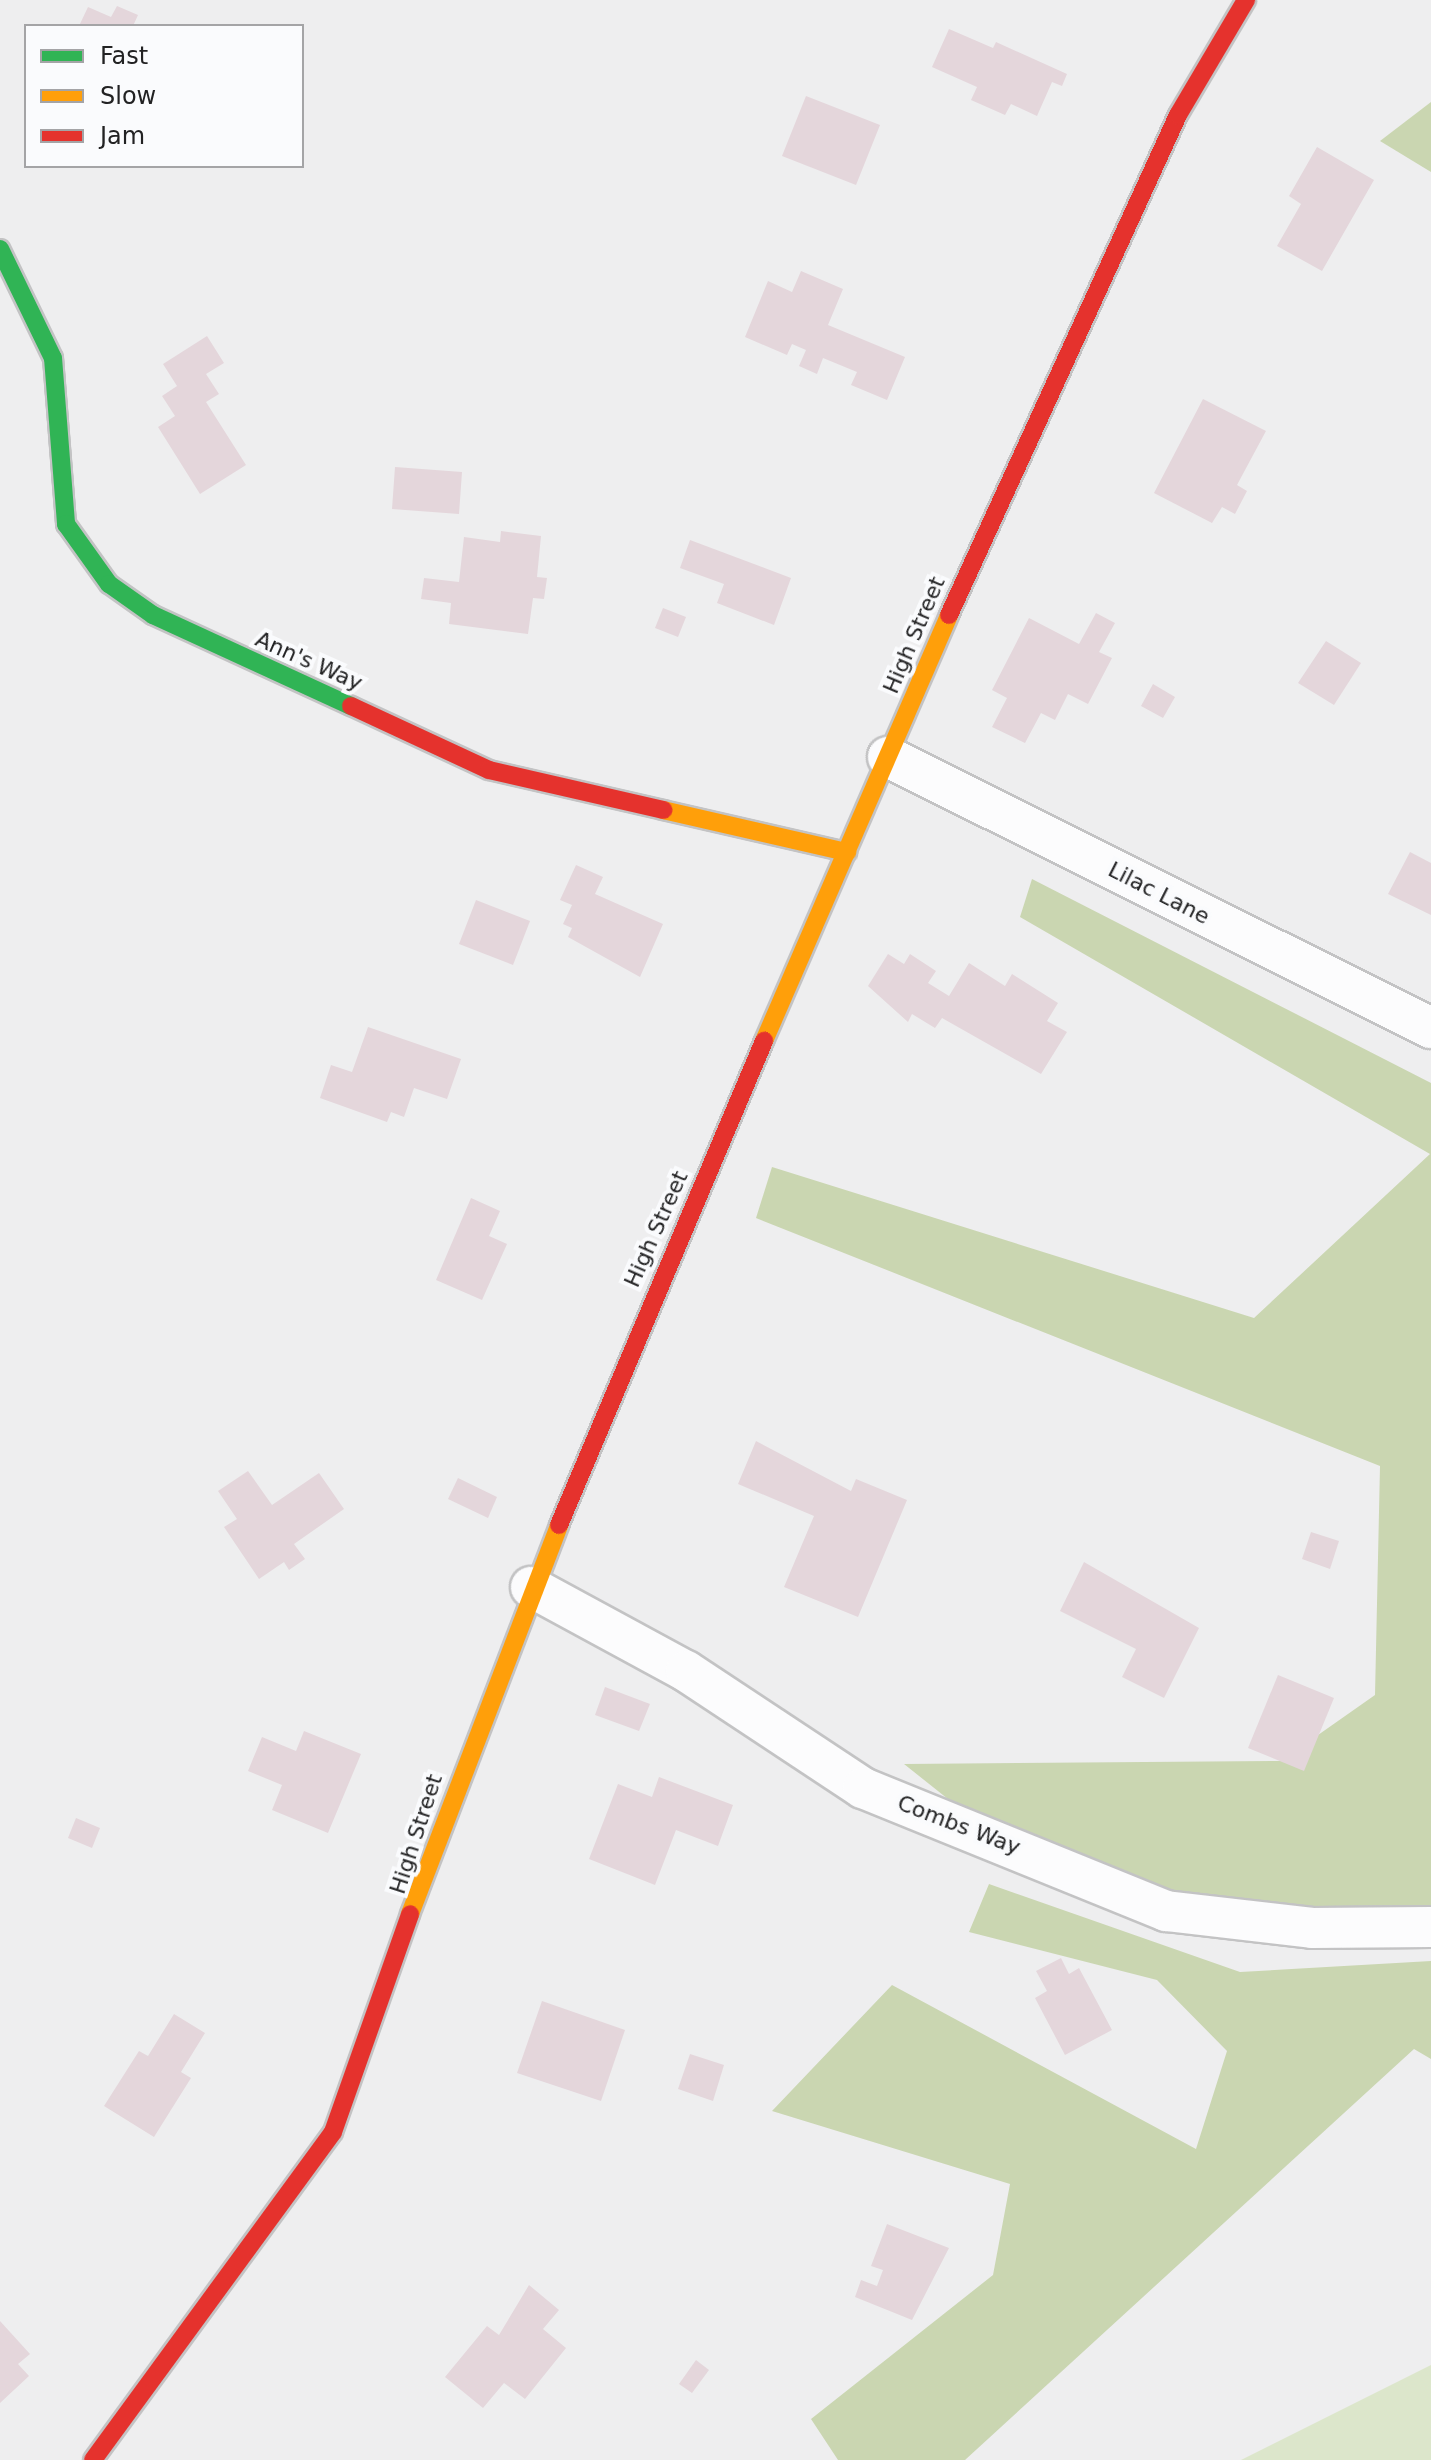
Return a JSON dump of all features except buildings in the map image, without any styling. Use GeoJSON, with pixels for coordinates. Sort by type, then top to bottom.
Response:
{"type":"FeatureCollection","features":[{"type":"Feature","properties":{"kind":"street","name":"High Street"},"geometry":{"type":"LineString","coordinates":[[93,2460],[333,2132],[531,1587],[888,757],[1178,115],[1246,0]]}},
{"type":"Feature","properties":{"kind":"street","name":"Ann's Way"},"geometry":{"type":"LineString","coordinates":[[0,249],[53,358],[66,524],[109,584],[153,615],[489,770],[847,852]]}},
{"type":"Feature","properties":{"kind":"street","name":"Lilac Lane"},"geometry":{"type":"LineString","coordinates":[[888,757],[1431,1028]]}},
{"type":"Feature","properties":{"kind":"street","name":"Combs Way"},"geometry":{"type":"LineString","coordinates":[[531,1587],[686,1671],[863,1788],[1166,1911],[1312,1928],[1431,1927]]}},
{"type":"Feature","properties":{"kind":"green space"},"geometry":{"type":"Polygon","coordinates":[[[1431,102],[1431,172],[1380,141],[1431,102]]]}},
{"type":"Feature","properties":{"kind":"green space"},"geometry":{"type":"Polygon","coordinates":[[[1032,879],[1431,1083],[1431,1917],[1166,1911],[997,1838],[904,1764],[1281,1761],[1375,1695],[1380,1466],[756,1218],[772,1167],[1254,1318],[1430,1154],[1020,917],[1032,879]]]}},
{"type":"Feature","properties":{"kind":"green space"},"geometry":{"type":"Polygon","coordinates":[[[989,1884],[1240,1972],[1431,1961],[1431,2059],[1414,2049],[965,2460],[838,2460],[811,2419],[993,2275],[1010,2184],[772,2111],[892,1985],[1196,2149],[1227,2051],[1157,1980],[969,1932],[989,1884]]]}},
{"type":"Feature","properties":{"kind":"green space"},"geometry":{"type":"Polygon","coordinates":[[[1431,2365],[1431,2460],[1241,2460],[1431,2365]]]}},
{"type":"Feature","properties":{"kind":"traffic: fast"},"geometry":{"type":"LineString","coordinates":[[0,249],[53,358],[66,524],[109,584],[153,615],[351,706]]}},
{"type":"Feature","properties":{"kind":"traffic: slow"},"geometry":{"type":"LineString","coordinates":[[764,1041],[949,615]]}},
{"type":"Feature","properties":{"kind":"traffic: slow"},"geometry":{"type":"LineString","coordinates":[[663,810],[847,852]]}},
{"type":"Feature","properties":{"kind":"traffic: slow"},"geometry":{"type":"LineString","coordinates":[[410,1914],[559,1525]]}},
{"type":"Feature","properties":{"kind":"traffic: jam"},"geometry":{"type":"LineString","coordinates":[[949,615],[1178,115],[1246,0]]}},
{"type":"Feature","properties":{"kind":"traffic: jam"},"geometry":{"type":"LineString","coordinates":[[351,706],[489,770],[663,810]]}},
{"type":"Feature","properties":{"kind":"traffic: jam"},"geometry":{"type":"LineString","coordinates":[[559,1525],[764,1041]]}},
{"type":"Feature","properties":{"kind":"traffic: jam"},"geometry":{"type":"LineString","coordinates":[[93,2460],[333,2132],[410,1914]]}}]}
